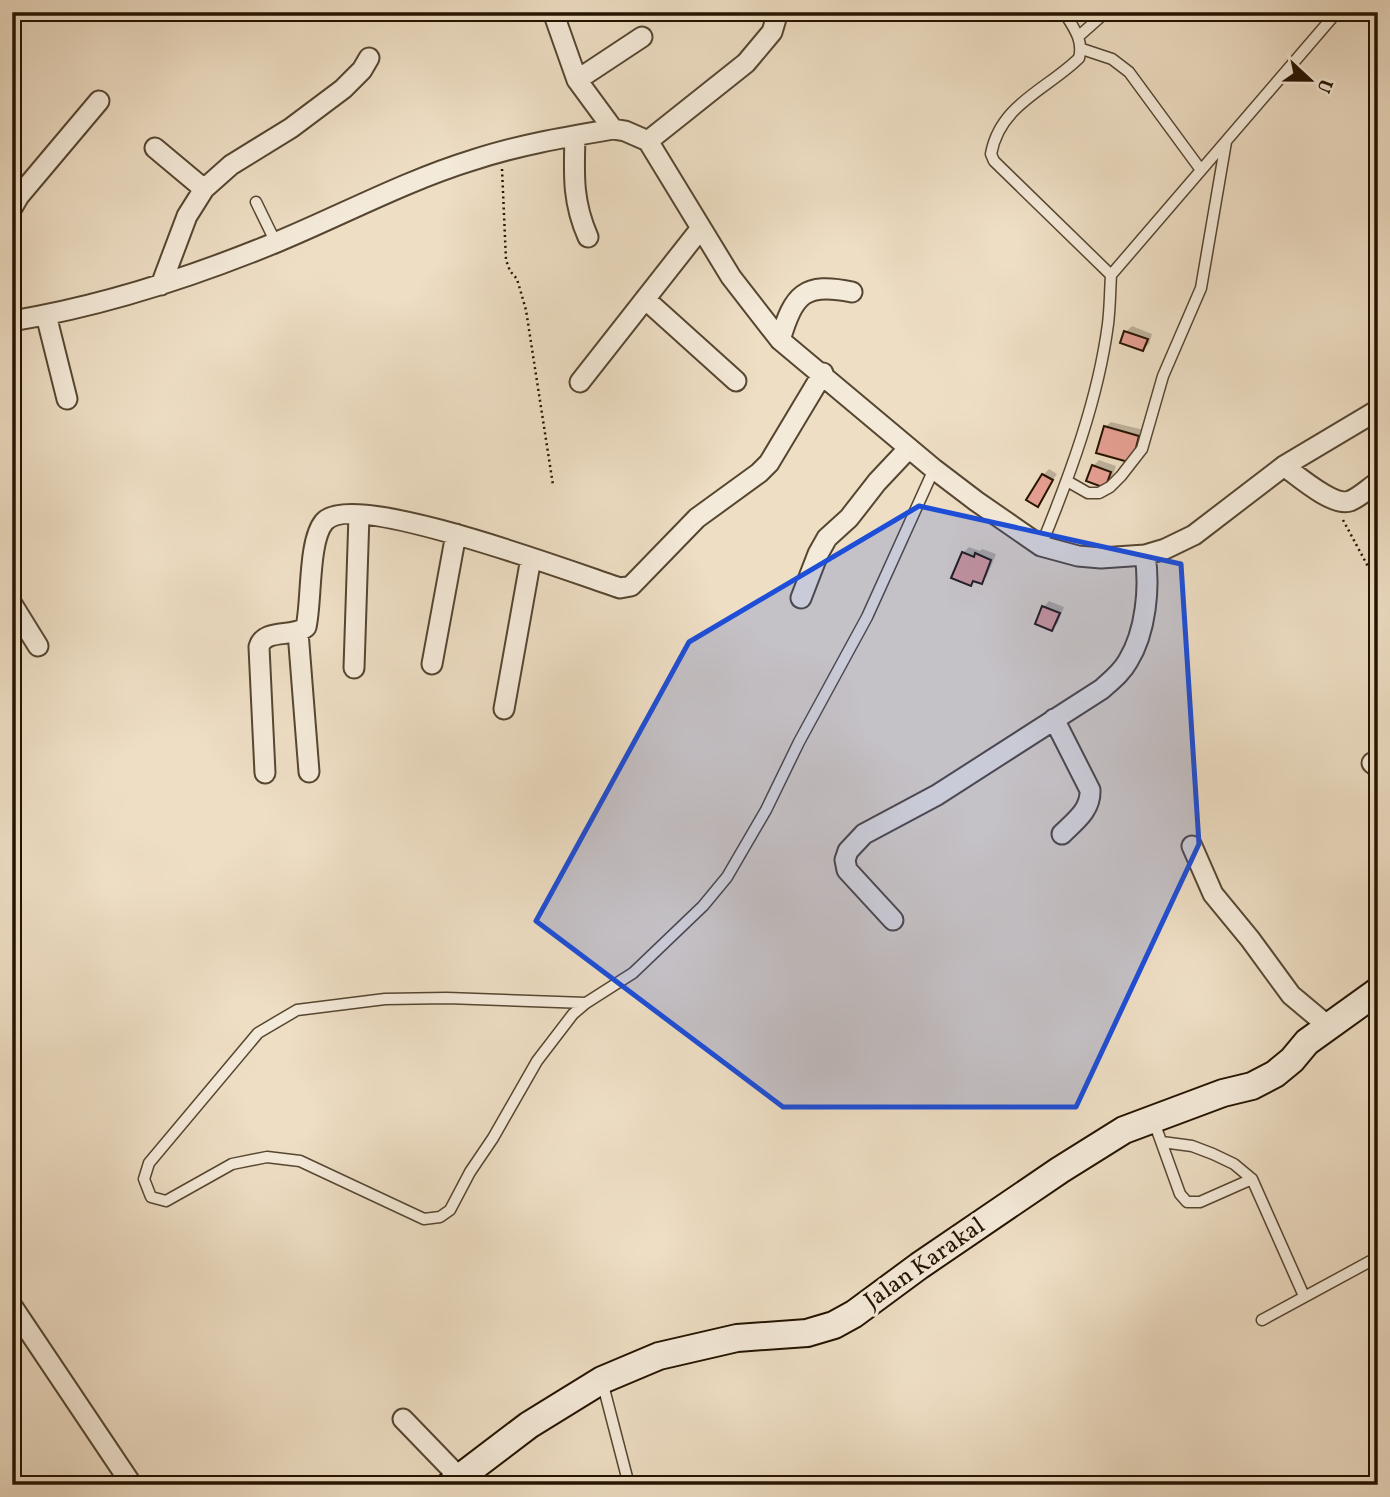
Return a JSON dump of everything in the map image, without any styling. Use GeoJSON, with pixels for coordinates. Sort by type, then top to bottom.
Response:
{"type":"FeatureCollection","features":[{"type":"Feature","properties":{"kind":"main road","name":"Jalan Karakal"},"geometry":{"type":"LineString","coordinates":[[454,1481],[529,1425],[602,1380],[659,1356],[737,1338],[807,1333],[834,1325],[854,1314],[919,1266],[1060,1170],[1124,1130],[1157,1130],[1223,1093],[1252,1086],[1275,1074],[1292,1060],[1307,1042],[1378,991]]}},
{"type":"Feature","properties":{"kind":"street"},"geometry":{"type":"LineString","coordinates":[[553,12],[577,80],[613,129]]}},
{"type":"Feature","properties":{"kind":"street"},"geometry":{"type":"LineString","coordinates":[[649,141],[746,63],[772,32],[778,12]]}},
{"type":"Feature","properties":{"kind":"street"},"geometry":{"type":"LineString","coordinates":[[577,80],[642,37]]}},
{"type":"Feature","properties":{"kind":"street"},"geometry":{"type":"LineString","coordinates":[[161,285],[187,216],[204,189],[231,165],[291,128],[343,89],[362,70],[369,58]]}},
{"type":"Feature","properties":{"kind":"street"},"geometry":{"type":"LineString","coordinates":[[12,208],[19,196],[99,101]]}},
{"type":"Feature","properties":{"kind":"street"},"geometry":{"type":"LineString","coordinates":[[12,321],[46,315],[161,285],[276,243],[401,187],[471,160],[613,129],[649,141],[731,277],[780,340],[823,373],[934,469],[1041,546],[1062,553],[1089,557],[1145,555],[1165,550],[1194,535],[1284,466],[1378,410]]}},
{"type":"Feature","properties":{"kind":"street"},"geometry":{"type":"LineString","coordinates":[[575,136],[575,198],[578,216],[588,237]]}},
{"type":"Feature","properties":{"kind":"street"},"geometry":{"type":"LineString","coordinates":[[155,148],[204,189]]}},
{"type":"Feature","properties":{"kind":"street"},"geometry":{"type":"LineString","coordinates":[[580,382],[701,228]]}},
{"type":"Feature","properties":{"kind":"street"},"geometry":{"type":"LineString","coordinates":[[780,340],[788,316],[803,294],[813,289],[828,287],[852,292]]}},
{"type":"Feature","properties":{"kind":"street"},"geometry":{"type":"LineString","coordinates":[[645,299],[736,381]]}},
{"type":"Feature","properties":{"kind":"street"},"geometry":{"type":"LineString","coordinates":[[46,315],[67,399]]}},
{"type":"Feature","properties":{"kind":"street"},"geometry":{"type":"LineString","coordinates":[[265,773],[259,647],[265,637],[298,632],[306,627],[316,534],[328,518],[359,515],[410,522],[456,534],[620,588],[631,586],[696,518],[769,463],[823,373]]}},
{"type":"Feature","properties":{"kind":"street"},"geometry":{"type":"LineString","coordinates":[[801,598],[827,538],[849,518],[877,482],[909,448]]}},
{"type":"Feature","properties":{"kind":"street"},"geometry":{"type":"LineString","coordinates":[[1284,466],[1332,499],[1343,502],[1352,500],[1378,482]]}},
{"type":"Feature","properties":{"kind":"street"},"geometry":{"type":"LineString","coordinates":[[354,668],[359,515]]}},
{"type":"Feature","properties":{"kind":"street"},"geometry":{"type":"LineString","coordinates":[[432,664],[456,534]]}},
{"type":"Feature","properties":{"kind":"street"},"geometry":{"type":"LineString","coordinates":[[893,920],[847,870],[845,860],[848,851],[863,834],[937,795],[1102,688],[1128,662],[1134,650],[1148,590],[1145,555]]}},
{"type":"Feature","properties":{"kind":"street"},"geometry":{"type":"LineString","coordinates":[[504,709],[531,558]]}},
{"type":"Feature","properties":{"kind":"street"},"geometry":{"type":"LineString","coordinates":[[12,604],[38,646]]}},
{"type":"Feature","properties":{"kind":"street"},"geometry":{"type":"LineString","coordinates":[[298,632],[309,772]]}},
{"type":"Feature","properties":{"kind":"street"},"geometry":{"type":"LineString","coordinates":[[1054,719],[1090,790],[1086,809],[1062,834]]}},
{"type":"Feature","properties":{"kind":"street"},"geometry":{"type":"LineString","coordinates":[[1192,846],[1213,894],[1291,995],[1328,1026]]}},
{"type":"Feature","properties":{"kind":"street"},"geometry":{"type":"LineString","coordinates":[[12,1306],[132,1485]]}},
{"type":"Feature","properties":{"kind":"street"},"geometry":{"type":"LineString","coordinates":[[403,1419],[454,1481]]}},
{"type":"Feature","properties":{"kind":"lane"},"geometry":{"type":"LineString","coordinates":[[1064,12],[1079,36],[1082,50],[1079,58],[1033,92],[1014,111],[1002,127],[991,154],[994,161],[1111,275]]}},
{"type":"Feature","properties":{"kind":"lane"},"geometry":{"type":"LineString","coordinates":[[1079,36],[1106,12]]}},
{"type":"Feature","properties":{"kind":"lane"},"geometry":{"type":"LineString","coordinates":[[1041,546],[1067,481],[1100,363],[1108,324],[1111,275],[1337,12]]}},
{"type":"Feature","properties":{"kind":"lane"},"geometry":{"type":"LineString","coordinates":[[1082,50],[1112,59],[1129,72],[1201,170]]}},
{"type":"Feature","properties":{"kind":"lane"},"geometry":{"type":"LineString","coordinates":[[1067,481],[1088,493],[1098,493],[1110,487],[1121,476],[1142,449],[1163,376],[1201,288],[1226,141]]}},
{"type":"Feature","properties":{"kind":"lane"},"geometry":{"type":"LineString","coordinates":[[256,202],[276,243]]}},
{"type":"Feature","properties":{"kind":"lane"},"geometry":{"type":"LineString","coordinates":[[586,1003],[447,998],[385,999],[297,1010],[258,1034],[149,1163],[144,1179],[151,1197],[166,1201],[232,1164],[267,1157],[300,1161],[424,1219],[440,1217],[450,1210],[537,1061],[573,1014],[633,973],[703,906],[727,877],[766,810],[799,742],[867,617],[934,469]]}},
{"type":"Feature","properties":{"kind":"lane"},"geometry":{"type":"LineString","coordinates":[[1157,1130],[1234,1164],[1252,1180],[1304,1296]]}},
{"type":"Feature","properties":{"kind":"lane"},"geometry":{"type":"LineString","coordinates":[[1157,1130],[1180,1194],[1187,1202],[1200,1202],[1252,1180]]}},
{"type":"Feature","properties":{"kind":"lane"},"geometry":{"type":"LineString","coordinates":[[1262,1320],[1378,1257]]}},
{"type":"Feature","properties":{"kind":"lane"},"geometry":{"type":"LineString","coordinates":[[602,1380],[629,1485]]}},
{"type":"Feature","properties":{"kind":"path"},"geometry":{"type":"LineString","coordinates":[[500,152],[505,190],[506,260],[517,279],[526,310],[553,485]]}},
{"type":"Feature","properties":{"kind":"path"},"geometry":{"type":"LineString","coordinates":[[1332,499],[1378,585]]}},
{"type":"Feature","properties":{"kind":"highlighted area"},"geometry":{"type":"Polygon","coordinates":[[[919,506],[1181,564],[1199,844],[1076,1107],[783,1107],[536,921],[689,642],[919,506]]]}},
{"type":"Feature","properties":{"kind":"building"},"geometry":{"type":"Polygon","coordinates":[[[1124,331],[1148,339],[1143,351],[1120,343],[1124,331]]]}},
{"type":"Feature","properties":{"kind":"building"},"geometry":{"type":"Polygon","coordinates":[[[1104,426],[1139,436],[1132,463],[1096,453],[1104,426]]]}},
{"type":"Feature","properties":{"kind":"building"},"geometry":{"type":"Polygon","coordinates":[[[1092,465],[1111,472],[1105,488],[1086,481],[1092,465]]]}},
{"type":"Feature","properties":{"kind":"building"},"geometry":{"type":"Polygon","coordinates":[[[1042,474],[1053,480],[1038,507],[1026,500],[1042,474]]]}},
{"type":"Feature","properties":{"kind":"building"},"geometry":{"type":"Polygon","coordinates":[[[962,552],[974,557],[975,553],[991,560],[982,584],[973,581],[971,586],[951,578],[962,552]]]}},
{"type":"Feature","properties":{"kind":"building"},"geometry":{"type":"Polygon","coordinates":[[[1042,606],[1060,613],[1052,631],[1035,624],[1042,606]]]}}]}
